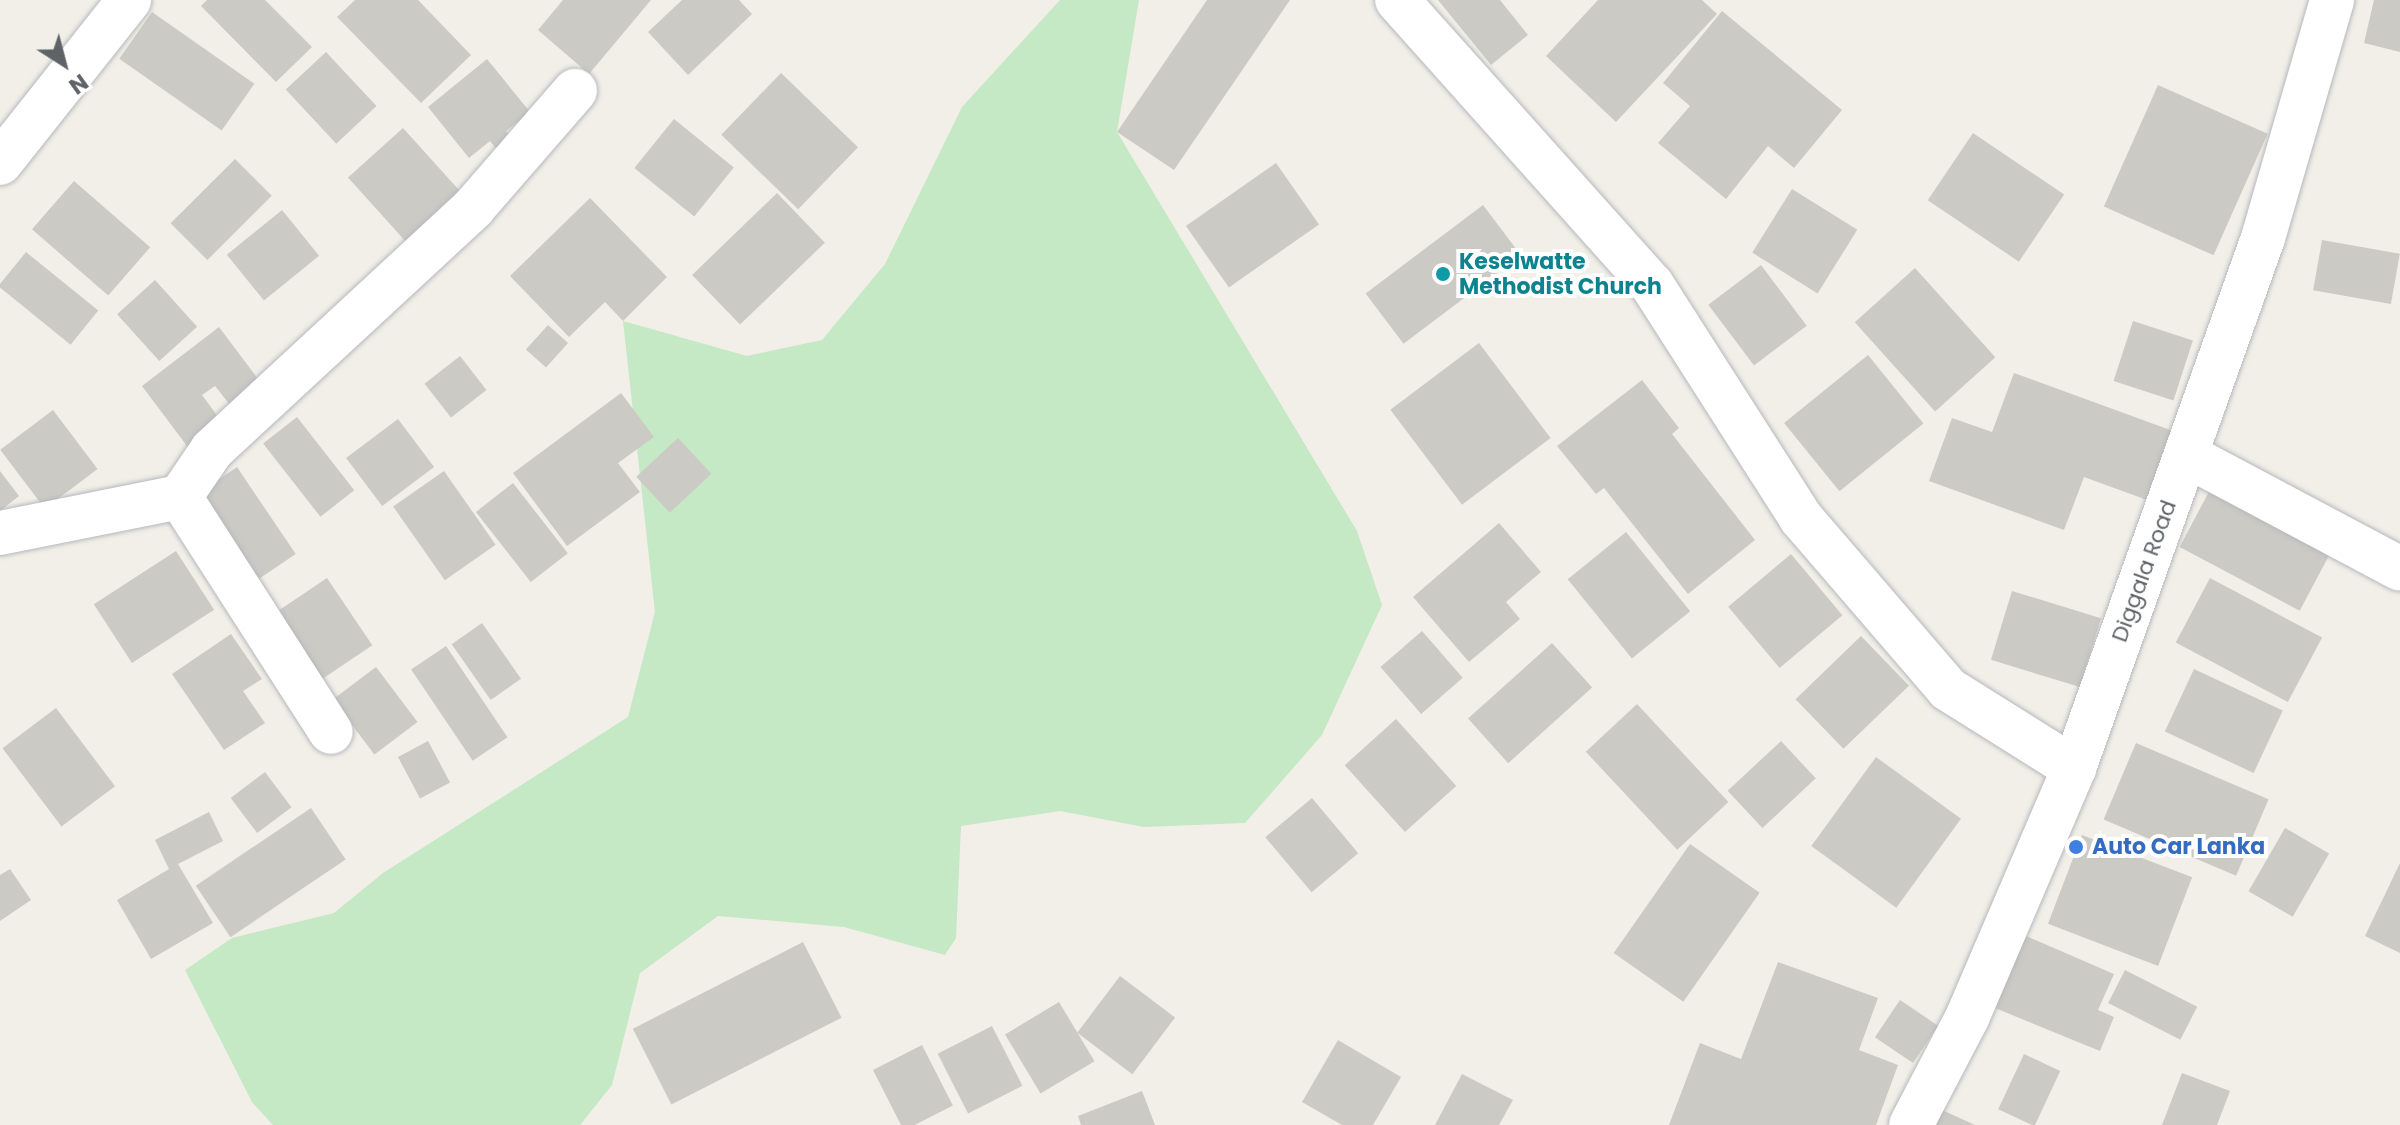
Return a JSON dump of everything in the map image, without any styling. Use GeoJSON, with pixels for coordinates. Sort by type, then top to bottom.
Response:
{"type":"FeatureCollection","features":[{"type":"Feature","properties":{"kind":"street"},"geometry":{"type":"LineString","coordinates":[[0,163],[129,0]]}},
{"type":"Feature","properties":{"kind":"street"},"geometry":{"type":"LineString","coordinates":[[1397,0],[1652,285],[1801,518],[1948,689],[2074,768]]}},
{"type":"Feature","properties":{"kind":"street","name":"Diggala Road"},"geometry":{"type":"LineString","coordinates":[[1911,1125],[1967,1018],[2074,768],[2263,238],[2332,0]]}},
{"type":"Feature","properties":{"kind":"street"},"geometry":{"type":"LineString","coordinates":[[0,533],[180,497],[212,450],[474,207],[575,91]]}},
{"type":"Feature","properties":{"kind":"street"},"geometry":{"type":"LineString","coordinates":[[2186,455],[2400,569]]}},
{"type":"Feature","properties":{"kind":"street"},"geometry":{"type":"LineString","coordinates":[[180,497],[331,732]]}},
{"type":"Feature","properties":{"kind":"green space"},"geometry":{"type":"Polygon","coordinates":[[[1060,0],[1139,0],[1117,132],[1357,531],[1382,605],[1322,735],[1245,823],[1144,827],[1060,811],[961,826],[956,938],[945,955],[844,927],[718,916],[640,973],[612,1085],[580,1125],[273,1125],[252,1102],[185,970],[232,938],[334,913],[383,873],[628,717],[655,612],[623,321],[747,356],[822,340],[885,264],[962,107],[1060,0]]]}},
{"type":"Feature","properties":{"kind":"building"},"geometry":{"type":"Polygon","coordinates":[[[207,0],[265,0],[312,47],[276,82],[201,6],[207,0]]]}},
{"type":"Feature","properties":{"kind":"building"},"geometry":{"type":"Polygon","coordinates":[[[355,0],[418,0],[471,55],[421,103],[337,17],[355,0]]]}},
{"type":"Feature","properties":{"kind":"building"},"geometry":{"type":"Polygon","coordinates":[[[563,0],[651,0],[589,74],[538,30],[563,0]]]}},
{"type":"Feature","properties":{"kind":"building"},"geometry":{"type":"Polygon","coordinates":[[[682,0],[739,0],[752,14],[688,75],[648,32],[682,0]]]}},
{"type":"Feature","properties":{"kind":"building"},"geometry":{"type":"Polygon","coordinates":[[[1207,0],[1290,0],[1174,170],[1117,132],[1207,0]]]}},
{"type":"Feature","properties":{"kind":"building"},"geometry":{"type":"Polygon","coordinates":[[[1438,0],[1500,0],[1528,35],[1491,65],[1438,0]]]}},
{"type":"Feature","properties":{"kind":"building"},"geometry":{"type":"Polygon","coordinates":[[[1598,0],[1702,0],[1717,14],[1616,122],[1546,56],[1598,0]]]}},
{"type":"Feature","properties":{"kind":"building"},"geometry":{"type":"Polygon","coordinates":[[[2374,0],[2400,0],[2400,52],[2364,43],[2374,0]]]}},
{"type":"Feature","properties":{"kind":"building"},"geometry":{"type":"Polygon","coordinates":[[[1722,11],[1842,110],[1794,168],[1768,146],[1726,199],[1658,143],[1690,106],[1663,83],[1722,11]]]}},
{"type":"Feature","properties":{"kind":"building"},"geometry":{"type":"Polygon","coordinates":[[[152,12],[254,84],[222,130],[119,59],[152,12]]]}},
{"type":"Feature","properties":{"kind":"building"},"geometry":{"type":"Polygon","coordinates":[[[326,52],[376,106],[336,144],[286,90],[326,52]]]}},
{"type":"Feature","properties":{"kind":"building"},"geometry":{"type":"Polygon","coordinates":[[[487,59],[530,112],[506,131],[516,144],[502,156],[490,141],[469,158],[428,107],[487,59]]]}},
{"type":"Feature","properties":{"kind":"building"},"geometry":{"type":"Polygon","coordinates":[[[781,73],[858,147],[798,209],[721,135],[781,73]]]}},
{"type":"Feature","properties":{"kind":"building"},"geometry":{"type":"Polygon","coordinates":[[[2158,85],[2268,134],[2214,255],[2104,207],[2158,85]]]}},
{"type":"Feature","properties":{"kind":"building"},"geometry":{"type":"Polygon","coordinates":[[[674,119],[734,167],[694,216],[634,168],[674,119]]]}},
{"type":"Feature","properties":{"kind":"building"},"geometry":{"type":"Polygon","coordinates":[[[403,128],[466,198],[411,247],[348,178],[403,128]]]}},
{"type":"Feature","properties":{"kind":"building"},"geometry":{"type":"Polygon","coordinates":[[[1973,133],[2064,195],[2019,262],[1928,200],[1973,133]]]}},
{"type":"Feature","properties":{"kind":"building"},"geometry":{"type":"Polygon","coordinates":[[[235,159],[272,196],[207,260],[171,223],[235,159]]]}},
{"type":"Feature","properties":{"kind":"building"},"geometry":{"type":"Polygon","coordinates":[[[1276,163],[1319,224],[1229,288],[1186,226],[1276,163]]]}},
{"type":"Feature","properties":{"kind":"building"},"geometry":{"type":"Polygon","coordinates":[[[74,181],[150,247],[108,296],[32,229],[74,181]]]}},
{"type":"Feature","properties":{"kind":"building"},"geometry":{"type":"Polygon","coordinates":[[[1792,189],[1857,230],[1818,293],[1752,253],[1792,189]]]}},
{"type":"Feature","properties":{"kind":"building"},"geometry":{"type":"Polygon","coordinates":[[[777,193],[825,243],[740,325],[692,275],[777,193]]]}},
{"type":"Feature","properties":{"kind":"building"},"geometry":{"type":"Polygon","coordinates":[[[590,198],[667,277],[623,321],[605,302],[569,337],[510,276],[590,198]]]}},
{"type":"Feature","properties":{"kind":"building","name":"Keselwatte Methodist Church"},"geometry":{"type":"Polygon","coordinates":[[[1483,205],[1521,255],[1404,344],[1366,293],[1483,205]]]}},
{"type":"Feature","properties":{"kind":"building"},"geometry":{"type":"Polygon","coordinates":[[[282,210],[319,256],[264,301],[227,255],[282,210]]]}},
{"type":"Feature","properties":{"kind":"building"},"geometry":{"type":"Polygon","coordinates":[[[2322,240],[2400,254],[2391,304],[2313,290],[2322,240]]]}},
{"type":"Feature","properties":{"kind":"building"},"geometry":{"type":"Polygon","coordinates":[[[26,252],[98,311],[71,345],[0,288],[26,252]]]}},
{"type":"Feature","properties":{"kind":"building"},"geometry":{"type":"Polygon","coordinates":[[[1761,265],[1807,326],[1754,365],[1708,305],[1761,265]]]}},
{"type":"Feature","properties":{"kind":"building"},"geometry":{"type":"Polygon","coordinates":[[[1915,268],[1995,357],[1935,411],[1855,322],[1915,268]]]}},
{"type":"Feature","properties":{"kind":"building"},"geometry":{"type":"Polygon","coordinates":[[[155,280],[197,327],[159,361],[117,314],[155,280]]]}},
{"type":"Feature","properties":{"kind":"building"},"geometry":{"type":"Polygon","coordinates":[[[2133,321],[2193,340],[2173,400],[2114,381],[2133,321]]]}},
{"type":"Feature","properties":{"kind":"building"},"geometry":{"type":"Polygon","coordinates":[[[548,325],[568,343],[546,368],[526,350],[548,325]]]}},
{"type":"Feature","properties":{"kind":"building"},"geometry":{"type":"Polygon","coordinates":[[[219,327],[264,387],[234,410],[215,386],[202,395],[227,429],[193,454],[142,386],[219,327]]]}},
{"type":"Feature","properties":{"kind":"building"},"geometry":{"type":"Polygon","coordinates":[[[1479,343],[1551,438],[1462,505],[1390,410],[1479,343]]]}},
{"type":"Feature","properties":{"kind":"building"},"geometry":{"type":"Polygon","coordinates":[[[1868,355],[1923,423],[1839,491],[1784,423],[1868,355]]]}},
{"type":"Feature","properties":{"kind":"building"},"geometry":{"type":"Polygon","coordinates":[[[460,356],[486,390],[451,418],[425,384],[460,356]]]}},
{"type":"Feature","properties":{"kind":"building"},"geometry":{"type":"Polygon","coordinates":[[[2014,373],[2173,431],[2147,500],[2084,477],[2064,530],[1929,481],[1952,418],[1992,432],[2014,373]]]}},
{"type":"Feature","properties":{"kind":"building"},"geometry":{"type":"Polygon","coordinates":[[[1642,380],[1679,428],[1672,434],[1755,540],[1688,594],[1604,488],[1596,494],[1557,446],[1642,380]]]}},
{"type":"Feature","properties":{"kind":"building"},"geometry":{"type":"Polygon","coordinates":[[[621,393],[654,437],[618,463],[640,492],[567,546],[513,473],[621,393]]]}},
{"type":"Feature","properties":{"kind":"building"},"geometry":{"type":"Polygon","coordinates":[[[53,410],[98,469],[45,509],[0,450],[53,410]]]}},
{"type":"Feature","properties":{"kind":"building"},"geometry":{"type":"Polygon","coordinates":[[[297,417],[354,490],[320,517],[263,443],[297,417]]]}},
{"type":"Feature","properties":{"kind":"building"},"geometry":{"type":"Polygon","coordinates":[[[398,419],[434,467],[382,506],[346,458],[398,419]]]}},
{"type":"Feature","properties":{"kind":"building"},"geometry":{"type":"Polygon","coordinates":[[[678,438],[711,474],[670,513],[636,477],[678,438]]]}},
{"type":"Feature","properties":{"kind":"building"},"geometry":{"type":"Polygon","coordinates":[[[237,467],[296,554],[258,579],[200,492],[237,467]]]}},
{"type":"Feature","properties":{"kind":"building"},"geometry":{"type":"Polygon","coordinates":[[[0,471],[19,496],[0,511],[0,471]]]}},
{"type":"Feature","properties":{"kind":"building"},"geometry":{"type":"Polygon","coordinates":[[[444,471],[496,545],[445,580],[393,507],[444,471]]]}},
{"type":"Feature","properties":{"kind":"building"},"geometry":{"type":"Polygon","coordinates":[[[513,483],[568,553],[531,582],[476,512],[513,483]]]}},
{"type":"Feature","properties":{"kind":"building"},"geometry":{"type":"Polygon","coordinates":[[[2212,486],[2332,550],[2300,611],[2180,547],[2212,486]]]}},
{"type":"Feature","properties":{"kind":"building"},"geometry":{"type":"Polygon","coordinates":[[[1499,523],[1541,572],[1506,602],[1520,619],[1469,662],[1413,597],[1499,523]]]}},
{"type":"Feature","properties":{"kind":"building"},"geometry":{"type":"Polygon","coordinates":[[[1626,532],[1690,611],[1632,658],[1568,579],[1626,532]]]}},
{"type":"Feature","properties":{"kind":"building"},"geometry":{"type":"Polygon","coordinates":[[[176,551],[214,610],[132,663],[94,604],[176,551]]]}},
{"type":"Feature","properties":{"kind":"building"},"geometry":{"type":"Polygon","coordinates":[[[1791,554],[1842,615],[1780,668],[1728,607],[1791,554]]]}},
{"type":"Feature","properties":{"kind":"building"},"geometry":{"type":"Polygon","coordinates":[[[327,578],[372,645],[319,681],[274,614],[327,578]]]}},
{"type":"Feature","properties":{"kind":"building"},"geometry":{"type":"Polygon","coordinates":[[[2210,578],[2322,638],[2288,702],[2176,642],[2210,578]]]}},
{"type":"Feature","properties":{"kind":"building"},"geometry":{"type":"Polygon","coordinates":[[[2012,591],[2101,618],[2080,687],[1991,660],[2012,591]]]}},
{"type":"Feature","properties":{"kind":"building"},"geometry":{"type":"Polygon","coordinates":[[[482,623],[521,679],[491,700],[452,644],[482,623]]]}},
{"type":"Feature","properties":{"kind":"building"},"geometry":{"type":"Polygon","coordinates":[[[1422,631],[1463,678],[1421,714],[1380,667],[1422,631]]]}},
{"type":"Feature","properties":{"kind":"building"},"geometry":{"type":"Polygon","coordinates":[[[231,634],[262,679],[243,691],[265,723],[224,750],[172,674],[231,634]]]}},
{"type":"Feature","properties":{"kind":"building"},"geometry":{"type":"Polygon","coordinates":[[[1861,636],[1909,686],[1843,749],[1796,699],[1861,636]]]}},
{"type":"Feature","properties":{"kind":"building"},"geometry":{"type":"Polygon","coordinates":[[[1552,643],[1592,688],[1508,763],[1468,719],[1552,643]]]}},
{"type":"Feature","properties":{"kind":"building"},"geometry":{"type":"Polygon","coordinates":[[[446,646],[508,737],[473,761],[411,669],[446,646]]]}},
{"type":"Feature","properties":{"kind":"building"},"geometry":{"type":"Polygon","coordinates":[[[376,667],[418,722],[374,755],[333,699],[376,667]]]}},
{"type":"Feature","properties":{"kind":"building"},"geometry":{"type":"Polygon","coordinates":[[[2194,669],[2283,710],[2254,773],[2165,732],[2194,669]]]}},
{"type":"Feature","properties":{"kind":"building"},"geometry":{"type":"Polygon","coordinates":[[[1637,704],[1728,802],[1677,850],[1586,752],[1637,704]]]}},
{"type":"Feature","properties":{"kind":"building"},"geometry":{"type":"Polygon","coordinates":[[[56,708],[115,786],[61,827],[2,748],[56,708]]]}},
{"type":"Feature","properties":{"kind":"building"},"geometry":{"type":"Polygon","coordinates":[[[1396,719],[1456,786],[1405,832],[1345,765],[1396,719]]]}},
{"type":"Feature","properties":{"kind":"building"},"geometry":{"type":"Polygon","coordinates":[[[428,741],[450,782],[420,798],[398,757],[428,741]]]}},
{"type":"Feature","properties":{"kind":"building"},"geometry":{"type":"Polygon","coordinates":[[[1781,741],[1816,778],[1762,828],[1728,791],[1781,741]]]}},
{"type":"Feature","properties":{"kind":"building"},"geometry":{"type":"Polygon","coordinates":[[[2136,743],[2269,799],[2236,876],[2104,819],[2136,743]]]}},
{"type":"Feature","properties":{"kind":"building"},"geometry":{"type":"Polygon","coordinates":[[[1876,757],[1961,819],[1896,908],[1811,846],[1876,757]]]}},
{"type":"Feature","properties":{"kind":"building"},"geometry":{"type":"Polygon","coordinates":[[[265,772],[291,807],[257,833],[231,798],[265,772]]]}},
{"type":"Feature","properties":{"kind":"building"},"geometry":{"type":"Polygon","coordinates":[[[1312,798],[1358,853],[1312,892],[1265,837],[1312,798]]]}},
{"type":"Feature","properties":{"kind":"building"},"geometry":{"type":"Polygon","coordinates":[[[311,808],[346,859],[230,937],[196,886],[311,808]]]}},
{"type":"Feature","properties":{"kind":"building"},"geometry":{"type":"Polygon","coordinates":[[[209,812],[223,841],[178,864],[213,923],[151,959],[117,900],[169,869],[155,840],[209,812]]]}},
{"type":"Feature","properties":{"kind":"building"},"geometry":{"type":"Polygon","coordinates":[[[2285,828],[2329,854],[2293,917],[2248,891],[2285,828]]]}},
{"type":"Feature","properties":{"kind":"building"},"geometry":{"type":"Polygon","coordinates":[[[2082,835],[2192,877],[2158,966],[2048,924],[2082,835]]]}},
{"type":"Feature","properties":{"kind":"building"},"geometry":{"type":"Polygon","coordinates":[[[1690,844],[1760,893],[1683,1002],[1614,953],[1690,844]]]}},
{"type":"Feature","properties":{"kind":"building"},"geometry":{"type":"Polygon","coordinates":[[[2400,863],[2400,953],[2365,936],[2400,863]]]}},
{"type":"Feature","properties":{"kind":"building"},"geometry":{"type":"Polygon","coordinates":[[[10,869],[31,900],[0,921],[0,875],[10,869]]]}},
{"type":"Feature","properties":{"kind":"building"},"geometry":{"type":"Polygon","coordinates":[[[2026,936],[2114,974],[2098,1010],[2114,1017],[2100,1051],[1995,1008],[2026,936]]]}},
{"type":"Feature","properties":{"kind":"building"},"geometry":{"type":"Polygon","coordinates":[[[803,942],[842,1018],[671,1104],[633,1029],[803,942]]]}},
{"type":"Feature","properties":{"kind":"building"},"geometry":{"type":"Polygon","coordinates":[[[1778,962],[1878,998],[1859,1050],[1898,1065],[1876,1125],[1669,1125],[1700,1043],[1741,1059],[1778,962]]]}},
{"type":"Feature","properties":{"kind":"building"},"geometry":{"type":"Polygon","coordinates":[[[2125,970],[2197,1007],[2180,1040],[2108,1003],[2125,970]]]}},
{"type":"Feature","properties":{"kind":"building"},"geometry":{"type":"Polygon","coordinates":[[[1120,976],[1175,1018],[1132,1074],[1077,1033],[1120,976]]]}},
{"type":"Feature","properties":{"kind":"building"},"geometry":{"type":"Polygon","coordinates":[[[1900,1000],[1938,1026],[1913,1063],[1875,1037],[1900,1000]]]}},
{"type":"Feature","properties":{"kind":"building"},"geometry":{"type":"Polygon","coordinates":[[[1059,1002],[1095,1061],[1041,1094],[1005,1034],[1059,1002]]]}},
{"type":"Feature","properties":{"kind":"building"},"geometry":{"type":"Polygon","coordinates":[[[992,1026],[1022,1086],[968,1113],[938,1054],[992,1026]]]}},
{"type":"Feature","properties":{"kind":"building"},"geometry":{"type":"Polygon","coordinates":[[[1338,1040],[1401,1077],[1373,1125],[1342,1125],[1302,1102],[1338,1040]]]}},
{"type":"Feature","properties":{"kind":"building"},"geometry":{"type":"Polygon","coordinates":[[[922,1045],[953,1106],[915,1125],[901,1125],[873,1070],[922,1045]]]}},
{"type":"Feature","properties":{"kind":"building"},"geometry":{"type":"Polygon","coordinates":[[[2024,1054],[2060,1071],[2035,1125],[1998,1109],[2024,1054]]]}},
{"type":"Feature","properties":{"kind":"building"},"geometry":{"type":"Polygon","coordinates":[[[2182,1073],[2230,1091],[2217,1125],[2162,1125],[2182,1073]]]}},
{"type":"Feature","properties":{"kind":"building"},"geometry":{"type":"Polygon","coordinates":[[[1462,1074],[1513,1100],[1499,1125],[1435,1125],[1462,1074]]]}},
{"type":"Feature","properties":{"kind":"building"},"geometry":{"type":"Polygon","coordinates":[[[1142,1091],[1155,1125],[1081,1125],[1078,1116],[1142,1091]]]}},
{"type":"Feature","properties":{"kind":"building"},"geometry":{"type":"Polygon","coordinates":[[[1940,1109],[1975,1125],[1933,1125],[1940,1109]]]}},
{"type":"Feature","properties":{"kind":"place","name":"Keselwatte Methodist Church"},"geometry":{"type":"Point","coordinates":[1443,274]}},
{"type":"Feature","properties":{"kind":"place","name":"Auto Car Lanka"},"geometry":{"type":"Point","coordinates":[2076,847]}}]}
